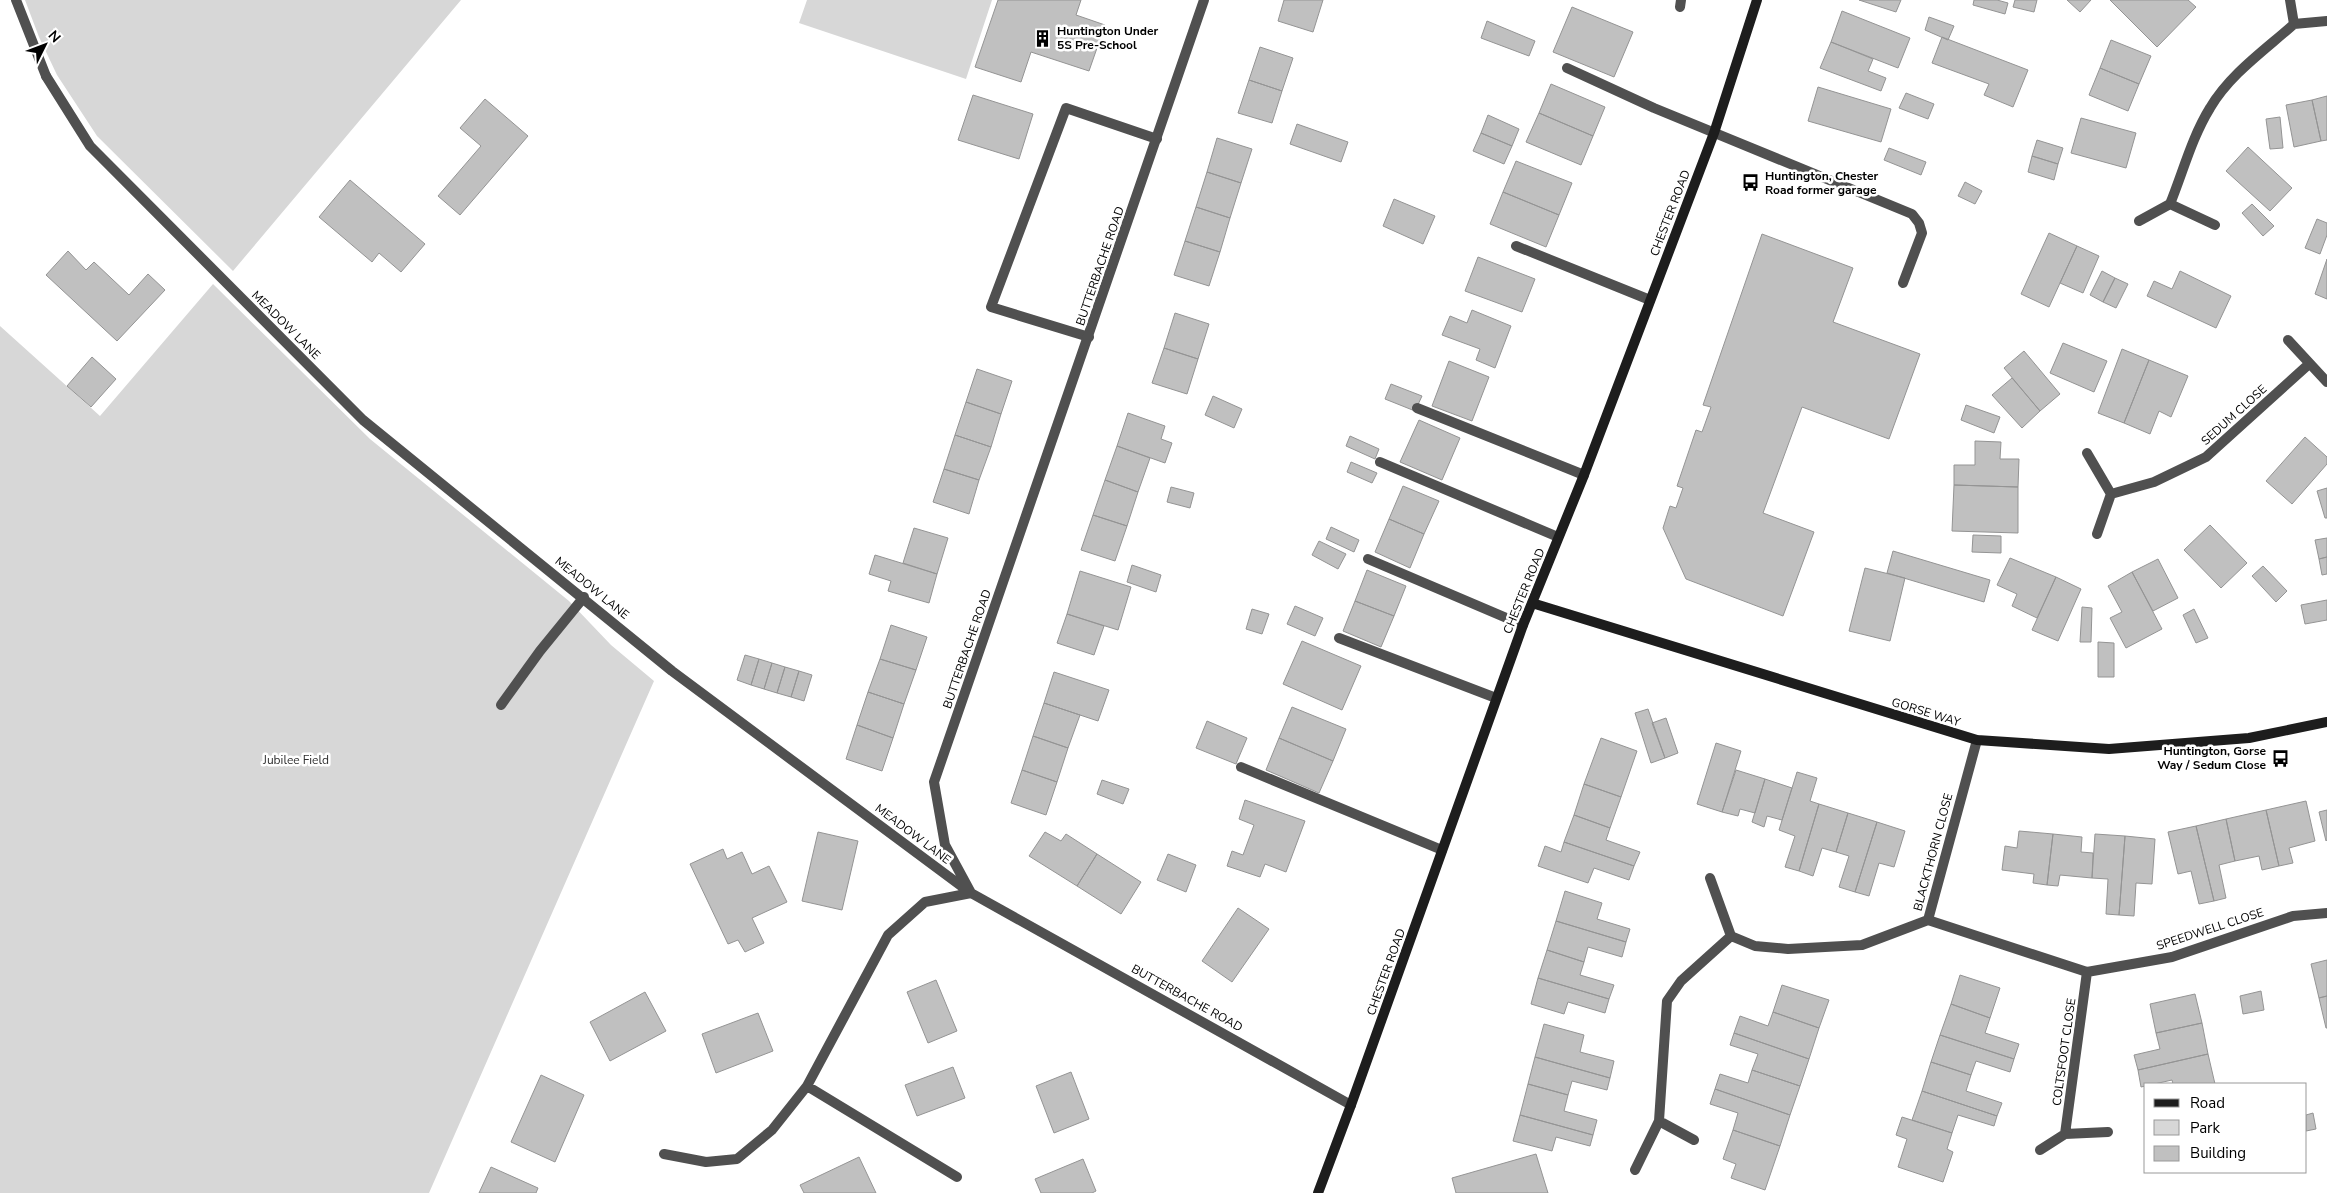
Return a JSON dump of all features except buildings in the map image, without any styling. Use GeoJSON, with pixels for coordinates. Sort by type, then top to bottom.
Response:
{"type":"FeatureCollection","features":[{"type":"Feature","properties":{"kind":"main road","name":"CHESTER ROAD"},"geometry":{"type":"LineString","coordinates":[[1318,1193],[1351,1106],[1523,625],[1584,475],[1714,133],[1757,0]]}},
{"type":"Feature","properties":{"kind":"main road","name":"GORSE WAY"},"geometry":{"type":"LineString","coordinates":[[1532,603],[1977,740],[2109,749],[2249,738],[2327,722]]}},
{"type":"Feature","properties":{"kind":"street","name":"MEADOW LANE"},"geometry":{"type":"LineString","coordinates":[[16,0],[46,76],[90,146],[363,420],[672,670],[971,893]]}},
{"type":"Feature","properties":{"kind":"street","name":"BUTTERBACHE ROAD"},"geometry":{"type":"LineString","coordinates":[[1204,0],[934,782],[945,846],[971,893],[1351,1106]]}},
{"type":"Feature","properties":{"kind":"street"},"geometry":{"type":"LineString","coordinates":[[2290,0],[2294,24]]}},
{"type":"Feature","properties":{"kind":"street"},"geometry":{"type":"LineString","coordinates":[[2139,221],[2170,204],[2198,129],[2211,106],[2236,76],[2294,24],[2327,21]]}},
{"type":"Feature","properties":{"kind":"street"},"geometry":{"type":"LineString","coordinates":[[1567,68],[1714,133],[1912,214],[1919,223],[1922,233],[1902,282]]}},
{"type":"Feature","properties":{"kind":"street"},"geometry":{"type":"LineString","coordinates":[[1088,337],[991,307],[1066,108],[1157,139]]}},
{"type":"Feature","properties":{"kind":"street"},"geometry":{"type":"LineString","coordinates":[[2170,204],[2215,225]]}},
{"type":"Feature","properties":{"kind":"street"},"geometry":{"type":"LineString","coordinates":[[1516,246],[1650,300]]}},
{"type":"Feature","properties":{"kind":"street"},"geometry":{"type":"LineString","coordinates":[[2288,340],[2327,382]]}},
{"type":"Feature","properties":{"kind":"street","name":"SEDUM CLOSE"},"geometry":{"type":"LineString","coordinates":[[2112,494],[2154,482],[2206,457],[2310,364]]}},
{"type":"Feature","properties":{"kind":"street"},"geometry":{"type":"LineString","coordinates":[[1417,408],[1584,475]]}},
{"type":"Feature","properties":{"kind":"street"},"geometry":{"type":"LineString","coordinates":[[2086,453],[2112,494],[2097,534]]}},
{"type":"Feature","properties":{"kind":"street"},"geometry":{"type":"LineString","coordinates":[[1380,462],[1558,537]]}},
{"type":"Feature","properties":{"kind":"street"},"geometry":{"type":"LineString","coordinates":[[1368,560],[1523,625]]}},
{"type":"Feature","properties":{"kind":"street"},"geometry":{"type":"LineString","coordinates":[[501,705],[540,651],[584,598]]}},
{"type":"Feature","properties":{"kind":"street"},"geometry":{"type":"LineString","coordinates":[[1338,638],[1496,698]]}},
{"type":"Feature","properties":{"kind":"street","name":"BLACKTHORN CLOSE"},"geometry":{"type":"LineString","coordinates":[[1731,936],[1755,946],[1788,949],[1862,945],[1928,920],[1977,740]]}},
{"type":"Feature","properties":{"kind":"street"},"geometry":{"type":"LineString","coordinates":[[1241,767],[1442,850]]}},
{"type":"Feature","properties":{"kind":"street"},"geometry":{"type":"LineString","coordinates":[[1635,1170],[1659,1121],[1668,1000],[1681,982],[1731,936],[1710,878]]}},
{"type":"Feature","properties":{"kind":"street"},"geometry":{"type":"LineString","coordinates":[[664,1154],[706,1162],[737,1159],[772,1130],[807,1086],[888,935],[925,902],[971,893]]}},
{"type":"Feature","properties":{"kind":"street","name":"SPEEDWELL CLOSE"},"geometry":{"type":"LineString","coordinates":[[1928,920],[2087,972],[2172,957],[2293,916],[2327,913]]}},
{"type":"Feature","properties":{"kind":"street","name":"COLTSFOOT CLOSE"},"geometry":{"type":"LineString","coordinates":[[2065,1134],[2087,972]]}},
{"type":"Feature","properties":{"kind":"street"},"geometry":{"type":"LineString","coordinates":[[807,1086],[957,1177]]}},
{"type":"Feature","properties":{"kind":"street"},"geometry":{"type":"LineString","coordinates":[[1659,1121],[1694,1140]]}},
{"type":"Feature","properties":{"kind":"street"},"geometry":{"type":"LineString","coordinates":[[2040,1150],[2065,1134],[2108,1132]]}},
{"type":"Feature","properties":{"kind":"green space"},"geometry":{"type":"Polygon","coordinates":[[[25,0],[461,0],[233,271],[97,136],[57,75],[39,37],[25,0]]]}},
{"type":"Feature","properties":{"kind":"green space"},"geometry":{"type":"Polygon","coordinates":[[[807,0],[992,0],[966,79],[799,23],[807,0]]]}},
{"type":"Feature","properties":{"kind":"green space","name":"Jubilee Field"},"geometry":{"type":"Polygon","coordinates":[[[213,284],[370,439],[569,601],[611,645],[654,681],[429,1193],[0,1193],[0,326],[100,416],[213,284]]]}},
{"type":"Feature","properties":{"kind":"place","name":"Huntington Under 5S Pre-School"},"geometry":{"type":"Point","coordinates":[1043,38]}},
{"type":"Feature","properties":{"kind":"place","name":"Huntington, Chester Road former garage"},"geometry":{"type":"Point","coordinates":[1751,183]}},
{"type":"Feature","properties":{"kind":"place","name":"Huntington, Gorse Way / Sedum Close"},"geometry":{"type":"Point","coordinates":[2280,758]}}]}
